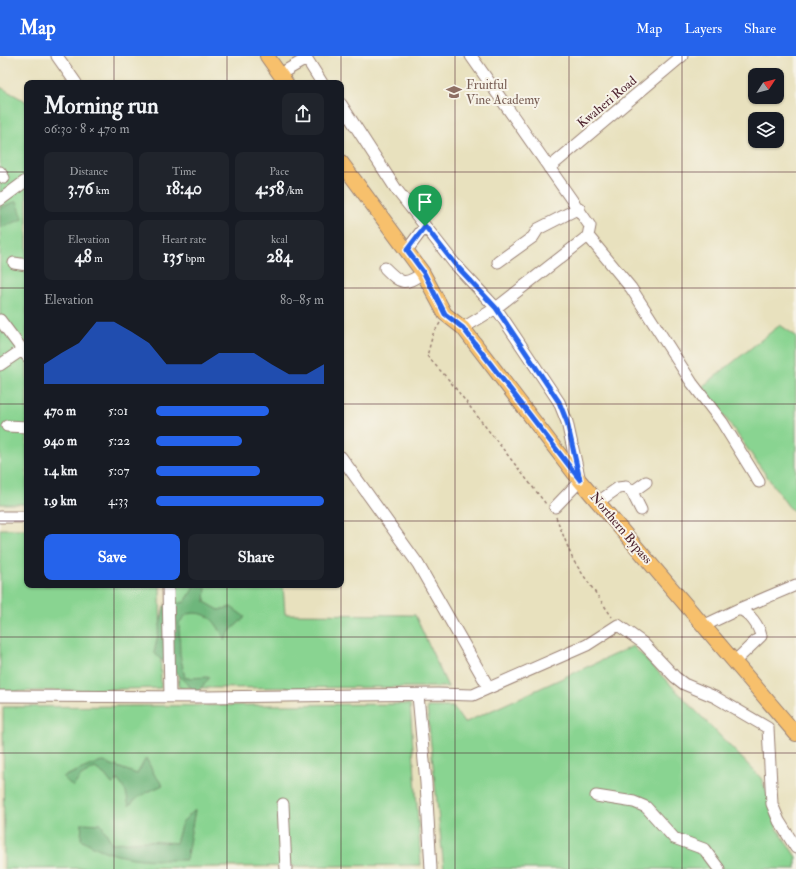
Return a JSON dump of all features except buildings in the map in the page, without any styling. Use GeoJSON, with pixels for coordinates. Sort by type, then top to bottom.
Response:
{"type":"FeatureCollection","features":[{"type":"Feature","properties":{"kind":"main road"},"geometry":{"type":"LineString","coordinates":[[268,56],[283,78]]}},
{"type":"Feature","properties":{"kind":"main road","name":"Northern Bypass"},"geometry":{"type":"LineString","coordinates":[[344,166],[424,273],[445,314],[463,328],[598,502],[796,734]]}},
{"type":"Feature","properties":{"kind":"street"},"geometry":{"type":"LineString","coordinates":[[463,328],[496,308],[588,236],[590,226],[579,208],[549,168],[471,56]]}},
{"type":"Feature","properties":{"kind":"street","name":"Kwaheri Road"},"geometry":{"type":"LineString","coordinates":[[549,168],[682,56]]}},
{"type":"Feature","properties":{"kind":"street"},"geometry":{"type":"LineString","coordinates":[[60,57],[74,80]]}},
{"type":"Feature","properties":{"kind":"street"},"geometry":{"type":"LineString","coordinates":[[283,78],[305,58],[320,80]]}},
{"type":"Feature","properties":{"kind":"street"},"geometry":{"type":"LineString","coordinates":[[344,109],[396,189],[454,263],[496,308],[559,402],[567,422],[580,480],[552,509]]}},
{"type":"Feature","properties":{"kind":"street"},"geometry":{"type":"LineString","coordinates":[[0,200],[24,182]]}},
{"type":"Feature","properties":{"kind":"street"},"geometry":{"type":"LineString","coordinates":[[498,262],[533,237],[538,229],[579,208]]}},
{"type":"Feature","properties":{"kind":"street"},"geometry":{"type":"LineString","coordinates":[[407,250],[425,226]]}},
{"type":"Feature","properties":{"kind":"street"},"geometry":{"type":"LineString","coordinates":[[588,236],[631,288],[692,383],[722,422],[759,482]]}},
{"type":"Feature","properties":{"kind":"street"},"geometry":{"type":"LineString","coordinates":[[14,264],[24,265]]}},
{"type":"Feature","properties":{"kind":"street"},"geometry":{"type":"LineString","coordinates":[[385,268],[402,282],[408,282],[424,273]]}},
{"type":"Feature","properties":{"kind":"street"},"geometry":{"type":"LineString","coordinates":[[0,320],[24,353],[0,365]]}},
{"type":"Feature","properties":{"kind":"street"},"geometry":{"type":"LineString","coordinates":[[7,426],[24,427]]}},
{"type":"Feature","properties":{"kind":"street"},"geometry":{"type":"LineString","coordinates":[[344,461],[418,564],[488,688]]}},
{"type":"Feature","properties":{"kind":"street"},"geometry":{"type":"LineString","coordinates":[[632,492],[646,482]]}},
{"type":"Feature","properties":{"kind":"street"},"geometry":{"type":"LineString","coordinates":[[598,502],[618,488],[626,487],[632,492],[641,510]]}},
{"type":"Feature","properties":{"kind":"street"},"geometry":{"type":"LineString","coordinates":[[0,517],[24,517]]}},
{"type":"Feature","properties":{"kind":"street"},"geometry":{"type":"LineString","coordinates":[[703,626],[796,585]]}},
{"type":"Feature","properties":{"kind":"street"},"geometry":{"type":"LineString","coordinates":[[168,588],[170,697]]}},
{"type":"Feature","properties":{"kind":"street"},"geometry":{"type":"LineString","coordinates":[[734,662],[762,636],[760,630],[745,611],[739,609]]}},
{"type":"Feature","properties":{"kind":"street"},"geometry":{"type":"LineString","coordinates":[[0,696],[474,696],[488,688],[587,645],[618,625],[643,643],[679,680],[715,698],[768,728]]}},
{"type":"Feature","properties":{"kind":"street"},"geometry":{"type":"LineString","coordinates":[[418,695],[426,782],[430,869]]}},
{"type":"Feature","properties":{"kind":"street"},"geometry":{"type":"LineString","coordinates":[[768,728],[782,718]]}},
{"type":"Feature","properties":{"kind":"street"},"geometry":{"type":"LineString","coordinates":[[768,728],[772,804],[775,815],[796,848]]}},
{"type":"Feature","properties":{"kind":"street"},"geometry":{"type":"LineString","coordinates":[[596,796],[634,802],[646,807],[674,838],[704,849],[720,869]]}},
{"type":"Feature","properties":{"kind":"street"},"geometry":{"type":"LineString","coordinates":[[283,804],[286,869]]}},
{"type":"Feature","properties":{"kind":"path"},"geometry":{"type":"LineString","coordinates":[[445,314],[433,334],[427,356],[449,380],[552,509],[572,560],[618,625]]}},
{"type":"Feature","properties":{"kind":"green space"},"geometry":{"type":"Polygon","coordinates":[[[0,87],[24,100],[24,504],[0,504],[0,87]]]}},
{"type":"Feature","properties":{"kind":"green space"},"geometry":{"type":"Polygon","coordinates":[[[17,201],[23,219],[0,228],[0,208],[17,201]]]}},
{"type":"Feature","properties":{"kind":"green space"},"geometry":{"type":"Polygon","coordinates":[[[780,325],[796,336],[796,514],[788,506],[703,386],[780,325]]]}},
{"type":"Feature","properties":{"kind":"green space"},"geometry":{"type":"Polygon","coordinates":[[[0,529],[24,529],[24,588],[160,588],[161,688],[0,692],[0,529]]]}},
{"type":"Feature","properties":{"kind":"green space"},"geometry":{"type":"Polygon","coordinates":[[[171,588],[283,588],[285,614],[415,615],[448,687],[179,688],[171,588]]]}},
{"type":"Feature","properties":{"kind":"green space"},"geometry":{"type":"Polygon","coordinates":[[[206,588],[205,602],[219,610],[231,607],[245,617],[230,631],[225,640],[215,623],[211,619],[201,614],[187,614],[179,623],[180,654],[185,678],[210,677],[197,693],[154,653],[164,606],[185,602],[193,589],[206,588]]]}},
{"type":"Feature","properties":{"kind":"green space"},"geometry":{"type":"Polygon","coordinates":[[[633,646],[761,778],[777,828],[796,857],[796,869],[444,869],[427,707],[453,707],[464,723],[633,646]]]}},
{"type":"Feature","properties":{"kind":"green space"},"geometry":{"type":"Polygon","coordinates":[[[410,704],[421,865],[4,869],[3,707],[410,704]]]}},
{"type":"Feature","properties":{"kind":"green space"},"geometry":{"type":"Polygon","coordinates":[[[146,758],[154,774],[163,785],[140,796],[129,806],[126,792],[118,780],[112,784],[105,775],[95,768],[81,776],[73,787],[63,777],[101,761],[137,774],[146,758]]]}},
{"type":"Feature","properties":{"kind":"green space"},"geometry":{"type":"Polygon","coordinates":[[[195,810],[186,860],[132,858],[106,852],[81,839],[82,823],[101,824],[112,843],[146,841],[176,843],[182,822],[195,810]]]}},
{"type":"Feature","properties":{"kind":"place","name":"Fruitful Vine Academy"},"geometry":{"type":"Point","coordinates":[454,92]}},
{"type":"Feature","properties":{"kind":"route"},"geometry":{"type":"LineString","coordinates":[[425,226],[454,263],[496,308],[559,402],[567,422],[580,480],[463,328],[445,314],[424,273],[407,250],[425,226]]}}]}
